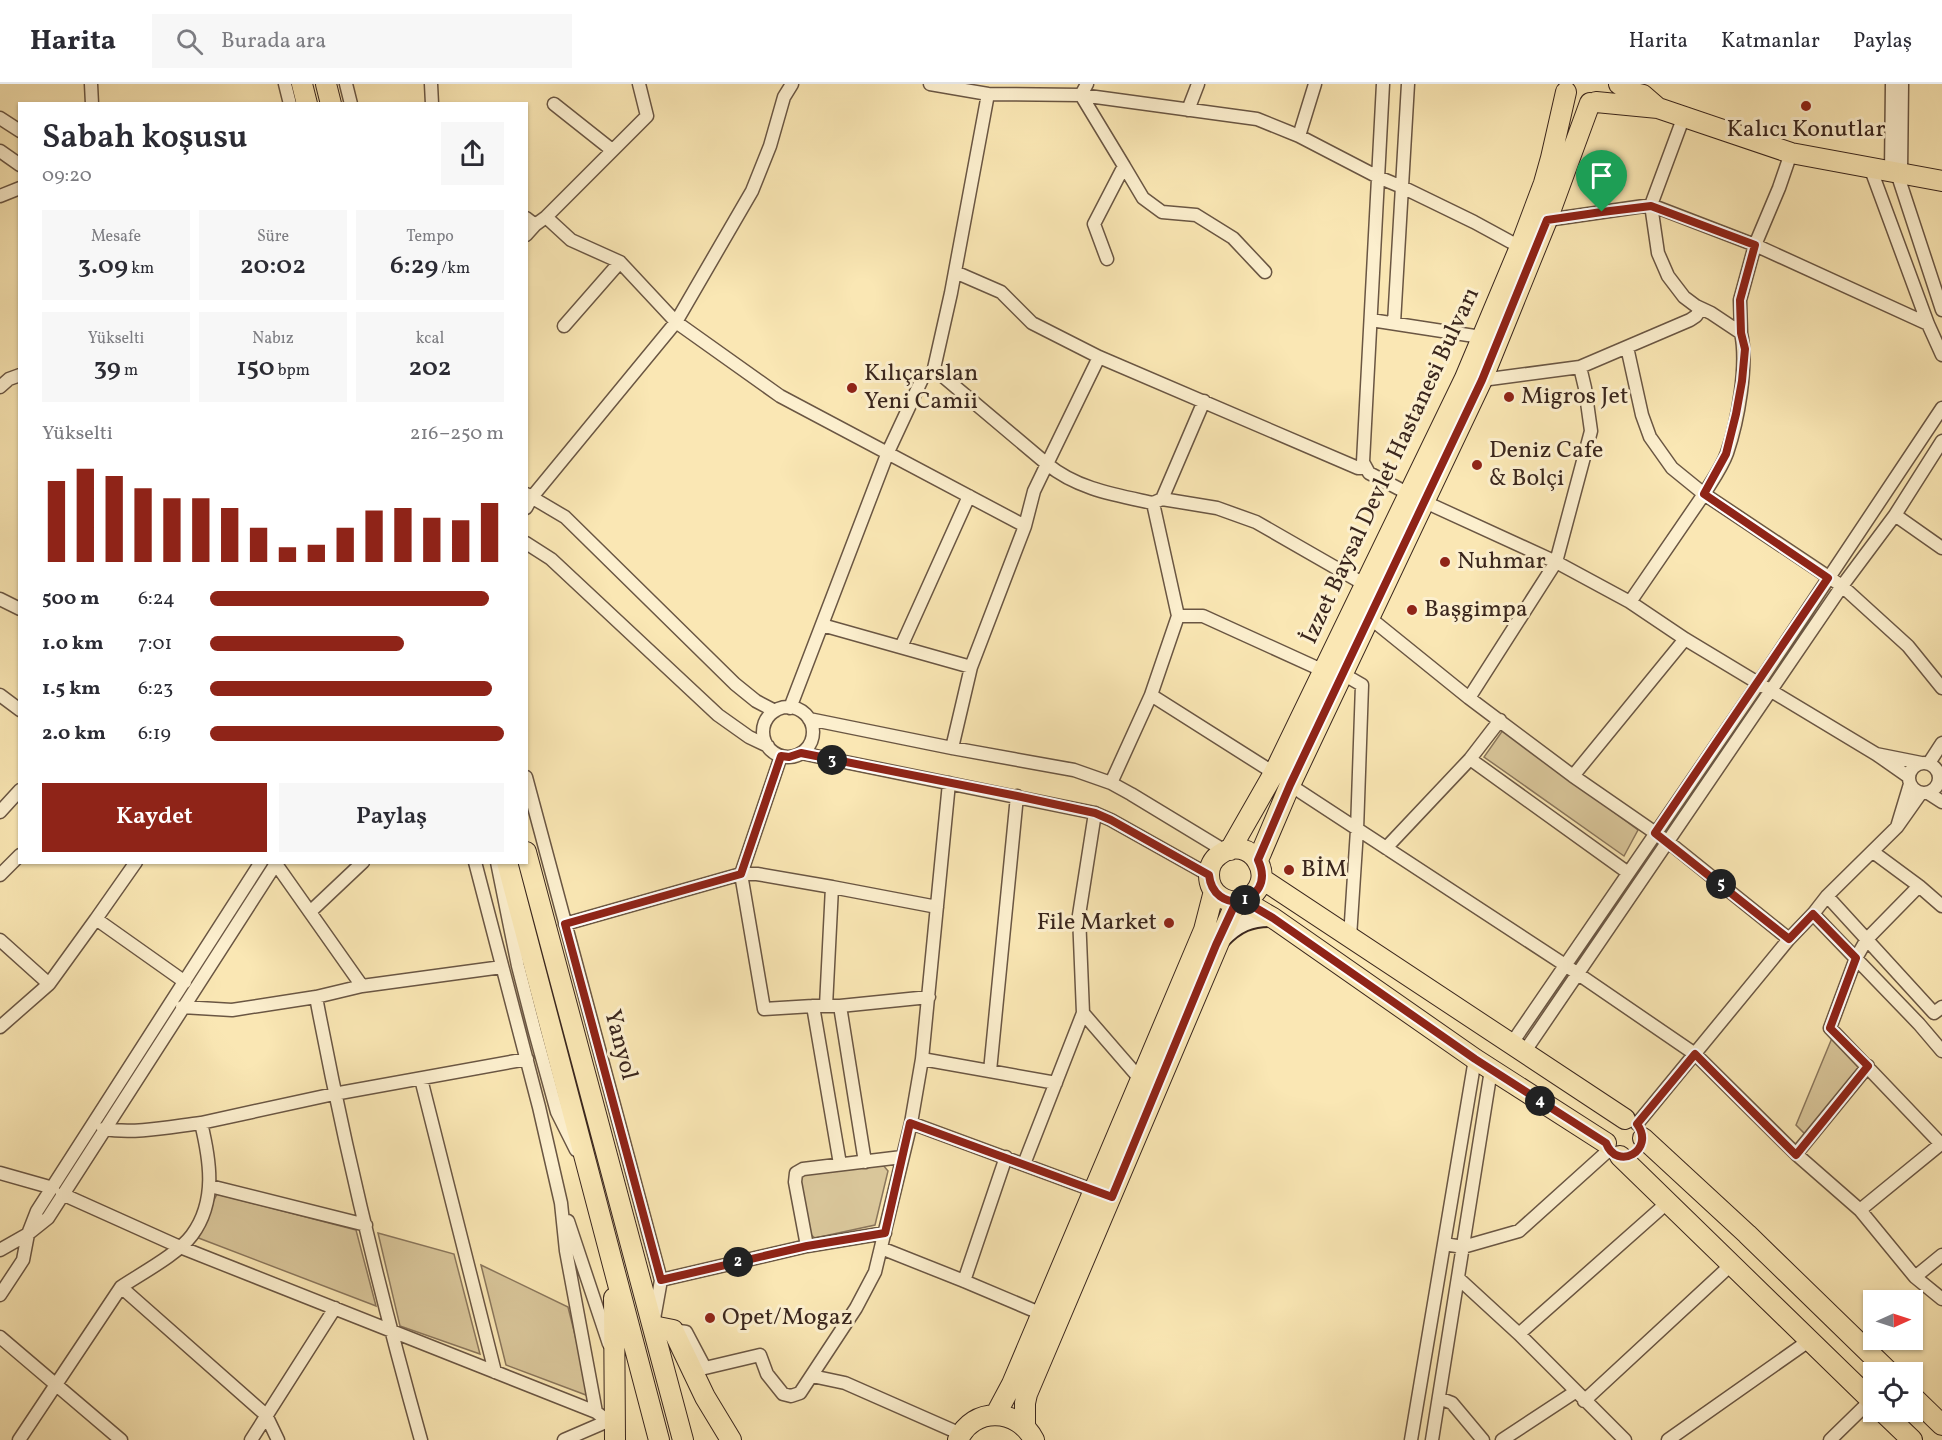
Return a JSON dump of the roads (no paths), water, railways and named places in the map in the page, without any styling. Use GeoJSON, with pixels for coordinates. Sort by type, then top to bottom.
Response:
{"type":"FeatureCollection","features":[{"type":"Feature","properties":{"kind":"main road"},"geometry":{"type":"LineString","coordinates":[[302,84],[306,102]]}},
{"type":"Feature","properties":{"kind":"main road"},"geometry":{"type":"LineString","coordinates":[[326,84],[330,102]]}},
{"type":"Feature","properties":{"kind":"main road","name":"İzzet Baysal Devlet Hastanesi Bulvarı"},"geometry":{"type":"LineString","coordinates":[[1565,88],[1575,102],[1593,103],[1604,96],[1608,84]]}},
{"type":"Feature","properties":{"kind":"main road"},"geometry":{"type":"LineString","coordinates":[[1619,84],[1631,92],[1643,95],[1658,108]]}},
{"type":"Feature","properties":{"kind":"main road","name":"İzzet Baysal Devlet Hastanesi Bulvarı"},"geometry":{"type":"LineString","coordinates":[[1228,850],[1333,672],[1370,618],[1481,337],[1520,247],[1546,174],[1565,88]]}},
{"type":"Feature","properties":{"kind":"main road"},"geometry":{"type":"LineString","coordinates":[[1593,103],[1658,108],[1791,153],[1942,181]]}},
{"type":"Feature","properties":{"kind":"main road","name":"İzzet Baysal Devlet Hastanesi Bulvarı"},"geometry":{"type":"LineString","coordinates":[[1260,869],[1364,585],[1417,498],[1482,380],[1593,103]]}},
{"type":"Feature","properties":{"kind":"main road"},"geometry":{"type":"LineString","coordinates":[[1029,1433],[1024,1413],[1027,1394],[1104,1194],[1141,1080],[1204,930],[1215,859],[1228,850],[1245,850],[1260,869],[1350,937],[1635,1127],[1879,1362]]}},
{"type":"Feature","properties":{"kind":"main road"},"geometry":{"type":"LineString","coordinates":[[528,859],[683,1440]]}},
{"type":"Feature","properties":{"kind":"main road"},"geometry":{"type":"LineString","coordinates":[[508,864],[659,1440]]}},
{"type":"Feature","properties":{"kind":"main road"},"geometry":{"type":"LineString","coordinates":[[996,1414],[1010,1389],[1042,1314],[1104,1194],[1216,945],[1240,902],[1257,891],[1260,869]]}},
{"type":"Feature","properties":{"kind":"main road"},"geometry":{"type":"LineString","coordinates":[[1211,883],[1227,901],[1240,902],[1273,918],[1483,1064],[1612,1150],[1863,1392]]}},
{"type":"Feature","properties":{"kind":"main road"},"geometry":{"type":"LineString","coordinates":[[1216,945],[1239,925],[1254,919],[1273,918]]}},
{"type":"Feature","properties":{"kind":"main road"},"geometry":{"type":"LineString","coordinates":[[1612,1150],[1605,1133],[1609,1126],[1619,1119],[1635,1127]]}},
{"type":"Feature","properties":{"kind":"main road"},"geometry":{"type":"LineString","coordinates":[[1612,1150],[1631,1155],[1636,1152],[1640,1148],[1635,1127]]}},
{"type":"Feature","properties":{"kind":"main road"},"geometry":{"type":"LineString","coordinates":[[613,1265],[615,1364],[613,1427]]}},
{"type":"Feature","properties":{"kind":"main road"},"geometry":{"type":"LineString","coordinates":[[653,1326],[673,1330],[705,1397],[730,1440]]}},
{"type":"Feature","properties":{"kind":"main road"},"geometry":{"type":"LineString","coordinates":[[1923,1407],[1942,1425]]}},
{"type":"Feature","properties":{"kind":"main road"},"geometry":{"type":"LineString","coordinates":[[959,1437],[972,1422],[996,1414],[1012,1418],[1029,1433]]}},
{"type":"Feature","properties":{"kind":"main road"},"geometry":{"type":"LineString","coordinates":[[1893,1422],[1911,1440]]}},
{"type":"Feature","properties":{"kind":"street"},"geometry":{"type":"LineString","coordinates":[[91,84],[92,102]]}},
{"type":"Feature","properties":{"kind":"street"},"geometry":{"type":"LineString","coordinates":[[285,84],[290,102]]}},
{"type":"Feature","properties":{"kind":"street"},"geometry":{"type":"LineString","coordinates":[[346,84],[350,102]]}},
{"type":"Feature","properties":{"kind":"street"},"geometry":{"type":"LineString","coordinates":[[431,84],[432,102]]}},
{"type":"Feature","properties":{"kind":"street"},"geometry":{"type":"LineString","coordinates":[[531,222],[546,217],[647,116],[639,84]]}},
{"type":"Feature","properties":{"kind":"street"},"geometry":{"type":"LineString","coordinates":[[775,711],[756,701],[735,684],[565,517],[528,500],[676,322],[752,191],[770,146],[784,96],[792,84]]}},
{"type":"Feature","properties":{"kind":"street"},"geometry":{"type":"LineString","coordinates":[[930,84],[988,94],[1084,90],[1188,110],[1257,119],[1299,136],[1520,247]]}},
{"type":"Feature","properties":{"kind":"street"},"geometry":{"type":"LineString","coordinates":[[1188,110],[1198,84]]}},
{"type":"Feature","properties":{"kind":"street"},"geometry":{"type":"LineString","coordinates":[[1299,136],[1315,84]]}},
{"type":"Feature","properties":{"kind":"street"},"geometry":{"type":"LineString","coordinates":[[1383,84],[1365,468],[1369,473],[1417,498],[1556,562],[1630,602],[1685,639],[1876,754],[1910,781],[1914,790],[1942,802]]}},
{"type":"Feature","properties":{"kind":"street"},"geometry":{"type":"LineString","coordinates":[[1394,323],[1408,84]]}},
{"type":"Feature","properties":{"kind":"street"},"geometry":{"type":"LineString","coordinates":[[1892,84],[1896,173],[1942,310]]}},
{"type":"Feature","properties":{"kind":"street"},"geometry":{"type":"LineString","coordinates":[[1896,173],[1902,84]]}},
{"type":"Feature","properties":{"kind":"street"},"geometry":{"type":"LineString","coordinates":[[1084,90],[1143,198],[1162,212],[1196,215],[1233,238],[1265,272]]}},
{"type":"Feature","properties":{"kind":"street"},"geometry":{"type":"LineString","coordinates":[[933,372],[955,272],[988,94]]}},
{"type":"Feature","properties":{"kind":"street"},"geometry":{"type":"LineString","coordinates":[[554,104],[612,150]]}},
{"type":"Feature","properties":{"kind":"street"},"geometry":{"type":"LineString","coordinates":[[1684,117],[1651,206],[1658,253],[1668,276],[1684,297],[1741,333]]}},
{"type":"Feature","properties":{"kind":"street"},"geometry":{"type":"LineString","coordinates":[[0,118],[18,130]]}},
{"type":"Feature","properties":{"kind":"street"},"geometry":{"type":"LineString","coordinates":[[0,151],[18,164]]}},
{"type":"Feature","properties":{"kind":"street"},"geometry":{"type":"LineString","coordinates":[[1630,602],[1704,494],[1726,454],[1742,381],[1745,349],[1741,333],[1740,300],[1755,245],[1791,153]]}},
{"type":"Feature","properties":{"kind":"street"},"geometry":{"type":"LineString","coordinates":[[1107,259],[1094,224],[1124,166]]}},
{"type":"Feature","properties":{"kind":"street"},"geometry":{"type":"LineString","coordinates":[[1870,168],[1928,324],[1942,355]]}},
{"type":"Feature","properties":{"kind":"street"},"geometry":{"type":"LineString","coordinates":[[0,196],[18,189]]}},
{"type":"Feature","properties":{"kind":"street"},"geometry":{"type":"LineString","coordinates":[[1547,220],[1651,206],[1755,245],[1928,324]]}},
{"type":"Feature","properties":{"kind":"street"},"geometry":{"type":"LineString","coordinates":[[546,217],[571,240],[620,262],[676,322],[780,396],[1025,526]]}},
{"type":"Feature","properties":{"kind":"street"},"geometry":{"type":"LineString","coordinates":[[564,326],[620,262]]}},
{"type":"Feature","properties":{"kind":"street"},"geometry":{"type":"LineString","coordinates":[[955,272],[1001,292],[1032,323],[1099,357],[1358,468],[1365,468]]}},
{"type":"Feature","properties":{"kind":"street"},"geometry":{"type":"LineString","coordinates":[[1482,380],[1580,367],[1689,320],[1701,309]]}},
{"type":"Feature","properties":{"kind":"street"},"geometry":{"type":"LineString","coordinates":[[1371,320],[1481,337]]}},
{"type":"Feature","properties":{"kind":"street"},"geometry":{"type":"LineString","coordinates":[[1627,347],[1642,415],[1650,437],[1672,468],[1704,494],[1842,586],[1908,646],[1942,688]]}},
{"type":"Feature","properties":{"kind":"street"},"geometry":{"type":"LineString","coordinates":[[952,748],[971,667],[1025,526],[1034,491],[1099,357]]}},
{"type":"Feature","properties":{"kind":"street"},"geometry":{"type":"LineString","coordinates":[[1469,698],[1556,562],[1591,431],[1580,367]]}},
{"type":"Feature","properties":{"kind":"street"},"geometry":{"type":"LineString","coordinates":[[790,708],[888,452],[923,377],[933,372],[944,377],[1061,476],[1097,490],[1157,501],[1217,508],[1256,522],[1364,585]]}},
{"type":"Feature","properties":{"kind":"street"},"geometry":{"type":"LineString","coordinates":[[0,387],[9,379],[18,376]]}},
{"type":"Feature","properties":{"kind":"street"},"geometry":{"type":"LineString","coordinates":[[1111,783],[1151,695],[1178,616],[1157,501],[1204,401]]}},
{"type":"Feature","properties":{"kind":"street"},"geometry":{"type":"LineString","coordinates":[[1518,1047],[1565,965],[1758,684],[1942,408]]}},
{"type":"Feature","properties":{"kind":"street"},"geometry":{"type":"LineString","coordinates":[[1518,1047],[1576,973],[1842,586],[1895,514],[1942,441]]}},
{"type":"Feature","properties":{"kind":"street"},"geometry":{"type":"LineString","coordinates":[[901,647],[969,496]]}},
{"type":"Feature","properties":{"kind":"street"},"geometry":{"type":"LineString","coordinates":[[1895,514],[1942,548]]}},
{"type":"Feature","properties":{"kind":"street"},"geometry":{"type":"LineString","coordinates":[[528,544],[551,559],[718,715],[749,738],[768,746]]}},
{"type":"Feature","properties":{"kind":"street"},"geometry":{"type":"LineString","coordinates":[[0,598],[18,608]]}},
{"type":"Feature","properties":{"kind":"street"},"geometry":{"type":"LineString","coordinates":[[1178,616],[1203,616],[1362,685],[1358,830],[1350,937]]}},
{"type":"Feature","properties":{"kind":"street"},"geometry":{"type":"LineString","coordinates":[[1370,618],[1469,698],[1667,841],[1789,939]]}},
{"type":"Feature","properties":{"kind":"street"},"geometry":{"type":"LineString","coordinates":[[822,625],[971,667]]}},
{"type":"Feature","properties":{"kind":"street"},"geometry":{"type":"LineString","coordinates":[[1574,776],[1685,639]]}},
{"type":"Feature","properties":{"kind":"street"},"geometry":{"type":"LineString","coordinates":[[0,694],[18,708]]}},
{"type":"Feature","properties":{"kind":"street"},"geometry":{"type":"LineString","coordinates":[[1151,695],[1274,773]]}},
{"type":"Feature","properties":{"kind":"street"},"geometry":{"type":"LineString","coordinates":[[790,708],[804,713],[809,719],[813,727],[813,736],[810,744],[801,753],[789,757],[773,752],[768,746],[764,731],[769,717],[775,711],[790,708]]}},
{"type":"Feature","properties":{"kind":"street"},"geometry":{"type":"LineString","coordinates":[[809,719],[1074,770],[1111,783],[1228,850]]}},
{"type":"Feature","properties":{"kind":"street"},"geometry":{"type":"LineString","coordinates":[[1386,848],[1470,759],[1500,720]]}},
{"type":"Feature","properties":{"kind":"street"},"geometry":{"type":"LineString","coordinates":[[1897,827],[1912,769],[1925,763],[1942,742]]}},
{"type":"Feature","properties":{"kind":"street"},"geometry":{"type":"LineString","coordinates":[[801,753],[1095,813],[1111,820],[1211,883]]}},
{"type":"Feature","properties":{"kind":"street"},"geometry":{"type":"LineString","coordinates":[[1635,1127],[1827,896],[1897,827],[1924,793],[1937,788],[1941,775],[1933,765],[1876,754]]}},
{"type":"Feature","properties":{"kind":"street"},"geometry":{"type":"LineString","coordinates":[[781,756],[741,874],[764,1009],[840,1006],[929,997]]}},
{"type":"Feature","properties":{"kind":"street"},"geometry":{"type":"LineString","coordinates":[[1470,759],[1627,872]]}},
{"type":"Feature","properties":{"kind":"street"},"geometry":{"type":"LineString","coordinates":[[673,1330],[686,1332],[705,1368],[760,1355],[767,1374],[775,1385],[783,1394],[791,1396],[800,1393],[812,1376],[856,1308],[875,1272],[910,1123],[922,1059],[949,783]]}},
{"type":"Feature","properties":{"kind":"street","name":"Yanyol"},"geometry":{"type":"LineString","coordinates":[[528,785],[661,1280],[653,1326]]}},
{"type":"Feature","properties":{"kind":"street"},"geometry":{"type":"LineString","coordinates":[[1290,785],[1565,965],[1695,1054],[1796,1155],[1860,1210],[1915,1276],[1942,1299]]}},
{"type":"Feature","properties":{"kind":"street"},"geometry":{"type":"LineString","coordinates":[[0,812],[18,792]]}},
{"type":"Feature","properties":{"kind":"street"},"geometry":{"type":"LineString","coordinates":[[990,1071],[1017,796]]}},
{"type":"Feature","properties":{"kind":"street"},"geometry":{"type":"LineString","coordinates":[[1024,1164],[1083,1013],[1079,915],[1095,813]]}},
{"type":"Feature","properties":{"kind":"street"},"geometry":{"type":"LineString","coordinates":[[1873,852],[1942,906]]}},
{"type":"Feature","properties":{"kind":"street"},"geometry":{"type":"LineString","coordinates":[[0,875],[18,857]]}},
{"type":"Feature","properties":{"kind":"street"},"geometry":{"type":"LineString","coordinates":[[0,1027],[49,984],[135,864]]}},
{"type":"Feature","properties":{"kind":"street"},"geometry":{"type":"LineString","coordinates":[[57,1191],[260,864]]}},
{"type":"Feature","properties":{"kind":"street"},"geometry":{"type":"LineString","coordinates":[[0,1295],[23,1260],[28,1234],[37,1211],[57,1191],[104,1129],[276,864]]}},
{"type":"Feature","properties":{"kind":"street"},"geometry":{"type":"LineString","coordinates":[[278,864],[362,986]]}},
{"type":"Feature","properties":{"kind":"street"},"geometry":{"type":"LineString","coordinates":[[310,912],[361,864]]}},
{"type":"Feature","properties":{"kind":"street"},"geometry":{"type":"LineString","coordinates":[[476,864],[539,1107],[561,1203],[566,1251],[596,1412]]}},
{"type":"Feature","properties":{"kind":"street"},"geometry":{"type":"LineString","coordinates":[[497,864],[518,966],[557,1112],[593,1185]]}},
{"type":"Feature","properties":{"kind":"street"},"geometry":{"type":"LineString","coordinates":[[565,924],[741,874],[757,873],[938,907]]}},
{"type":"Feature","properties":{"kind":"street"},"geometry":{"type":"LineString","coordinates":[[1860,1210],[1942,1143],[1830,1028],[1856,958],[1867,939],[1919,886]]}},
{"type":"Feature","properties":{"kind":"street"},"geometry":{"type":"LineString","coordinates":[[826,1006],[832,887]]}},
{"type":"Feature","properties":{"kind":"street"},"geometry":{"type":"LineString","coordinates":[[1827,896],[1938,1010],[1919,1024]]}},
{"type":"Feature","properties":{"kind":"street"},"geometry":{"type":"LineString","coordinates":[[1813,914],[1942,1051]]}},
{"type":"Feature","properties":{"kind":"street"},"geometry":{"type":"LineString","coordinates":[[96,919],[185,982]]}},
{"type":"Feature","properties":{"kind":"street"},"geometry":{"type":"LineString","coordinates":[[0,940],[49,984]]}},
{"type":"Feature","properties":{"kind":"street"},"geometry":{"type":"LineString","coordinates":[[182,1007],[232,1010],[316,997],[362,986],[502,967]]}},
{"type":"Feature","properties":{"kind":"street"},"geometry":{"type":"LineString","coordinates":[[316,997],[334,1094],[390,1329],[421,1440]]}},
{"type":"Feature","properties":{"kind":"street"},"geometry":{"type":"LineString","coordinates":[[813,1006],[840,1164]]}},
{"type":"Feature","properties":{"kind":"street"},"geometry":{"type":"LineString","coordinates":[[840,1006],[865,1162]]}},
{"type":"Feature","properties":{"kind":"street"},"geometry":{"type":"LineString","coordinates":[[1083,1013],[1141,1080]]}},
{"type":"Feature","properties":{"kind":"street"},"geometry":{"type":"LineString","coordinates":[[526,1059],[535,1032]]}},
{"type":"Feature","properties":{"kind":"street"},"geometry":{"type":"LineString","coordinates":[[104,1129],[119,1132],[136,1131],[201,1123],[334,1094],[526,1059]]}},
{"type":"Feature","properties":{"kind":"street"},"geometry":{"type":"LineString","coordinates":[[922,1059],[1056,1083]]}},
{"type":"Feature","properties":{"kind":"street"},"geometry":{"type":"LineString","coordinates":[[1411,1440],[1444,1244],[1483,1064]]}},
{"type":"Feature","properties":{"kind":"street"},"geometry":{"type":"LineString","coordinates":[[1432,1440],[1463,1247],[1483,1064]]}},
{"type":"Feature","properties":{"kind":"street"},"geometry":{"type":"LineString","coordinates":[[1796,1155],[1868,1066]]}},
{"type":"Feature","properties":{"kind":"street"},"geometry":{"type":"LineString","coordinates":[[421,1079],[495,1372]]}},
{"type":"Feature","properties":{"kind":"street"},"geometry":{"type":"LineString","coordinates":[[539,1107],[557,1112]]}},
{"type":"Feature","properties":{"kind":"street"},"geometry":{"type":"LineString","coordinates":[[19,1440],[121,1287],[180,1247],[192,1235],[207,1204],[210,1186],[207,1146],[201,1123]]}},
{"type":"Feature","properties":{"kind":"street"},"geometry":{"type":"LineString","coordinates":[[910,1123],[1104,1194]]}},
{"type":"Feature","properties":{"kind":"street"},"geometry":{"type":"LineString","coordinates":[[1444,1244],[1463,1247],[1519,1231],[1612,1150]]}},
{"type":"Feature","properties":{"kind":"street"},"geometry":{"type":"LineString","coordinates":[[807,1246],[795,1182],[796,1173],[803,1169],[902,1157]]}},
{"type":"Feature","properties":{"kind":"street"},"geometry":{"type":"LineString","coordinates":[[964,1281],[1006,1157]]}},
{"type":"Feature","properties":{"kind":"street"},"geometry":{"type":"LineString","coordinates":[[0,1173],[57,1191],[180,1247],[596,1412],[613,1427]]}},
{"type":"Feature","properties":{"kind":"street"},"geometry":{"type":"LineString","coordinates":[[210,1186],[366,1225]]}},
{"type":"Feature","properties":{"kind":"street"},"geometry":{"type":"LineString","coordinates":[[1519,1334],[1668,1202]]}},
{"type":"Feature","properties":{"kind":"street"},"geometry":{"type":"LineString","coordinates":[[561,1203],[615,1364]]}},
{"type":"Feature","properties":{"kind":"street"},"geometry":{"type":"LineString","coordinates":[[661,1280],[807,1246],[885,1233]]}},
{"type":"Feature","properties":{"kind":"street"},"geometry":{"type":"LineString","coordinates":[[0,1250],[28,1234]]}},
{"type":"Feature","properties":{"kind":"street"},"geometry":{"type":"LineString","coordinates":[[881,1248],[1042,1314]]}},
{"type":"Feature","properties":{"kind":"street"},"geometry":{"type":"LineString","coordinates":[[1915,1276],[1942,1255]]}},
{"type":"Feature","properties":{"kind":"street"},"geometry":{"type":"LineString","coordinates":[[1502,1440],[1579,1396],[1732,1264]]}},
{"type":"Feature","properties":{"kind":"street"},"geometry":{"type":"LineString","coordinates":[[1458,1278],[1519,1334],[1624,1440]]}},
{"type":"Feature","properties":{"kind":"street"},"geometry":{"type":"LineString","coordinates":[[121,1287],[266,1415],[278,1440]]}},
{"type":"Feature","properties":{"kind":"street"},"geometry":{"type":"LineString","coordinates":[[251,1440],[334,1308]]}},
{"type":"Feature","properties":{"kind":"street"},"geometry":{"type":"LineString","coordinates":[[0,1337],[121,1440]]}},
{"type":"Feature","properties":{"kind":"street"},"geometry":{"type":"LineString","coordinates":[[1668,1440],[1810,1340]]}},
{"type":"Feature","properties":{"kind":"street"},"geometry":{"type":"LineString","coordinates":[[812,1376],[845,1383],[959,1437]]}},
{"type":"Feature","properties":{"kind":"street"},"geometry":{"type":"LineString","coordinates":[[1439,1398],[1452,1403],[1483,1440]]}},
{"type":"Feature","properties":{"kind":"street"},"geometry":{"type":"LineString","coordinates":[[1830,1440],[1863,1415]]}},
{"type":"Feature","properties":{"kind":"street"},"geometry":{"type":"LineString","coordinates":[[564,1440],[613,1427]]}},
{"type":"Feature","properties":{"kind":"place","name":"Kalıcı Konutlar"},"geometry":{"type":"Point","coordinates":[1806,106]}},
{"type":"Feature","properties":{"kind":"place","name":"Kılıçarslan Yeni Camii"},"geometry":{"type":"Point","coordinates":[852,388]}},
{"type":"Feature","properties":{"kind":"place","name":"Migros Jet"},"geometry":{"type":"Point","coordinates":[1509,397]}},
{"type":"Feature","properties":{"kind":"place","name":"Deniz Cafe & Bolçi"},"geometry":{"type":"Point","coordinates":[1477,465]}},
{"type":"Feature","properties":{"kind":"place","name":"Nuhmar"},"geometry":{"type":"Point","coordinates":[1445,562]}},
{"type":"Feature","properties":{"kind":"place","name":"Başgimpa"},"geometry":{"type":"Point","coordinates":[1412,610]}},
{"type":"Feature","properties":{"kind":"place","name":"BİM"},"geometry":{"type":"Point","coordinates":[1289,870]}},
{"type":"Feature","properties":{"kind":"place","name":"File Market"},"geometry":{"type":"Point","coordinates":[1169,923]}},
{"type":"Feature","properties":{"kind":"place","name":"Opet/Mogaz"},"geometry":{"type":"Point","coordinates":[710,1318]}}]}
